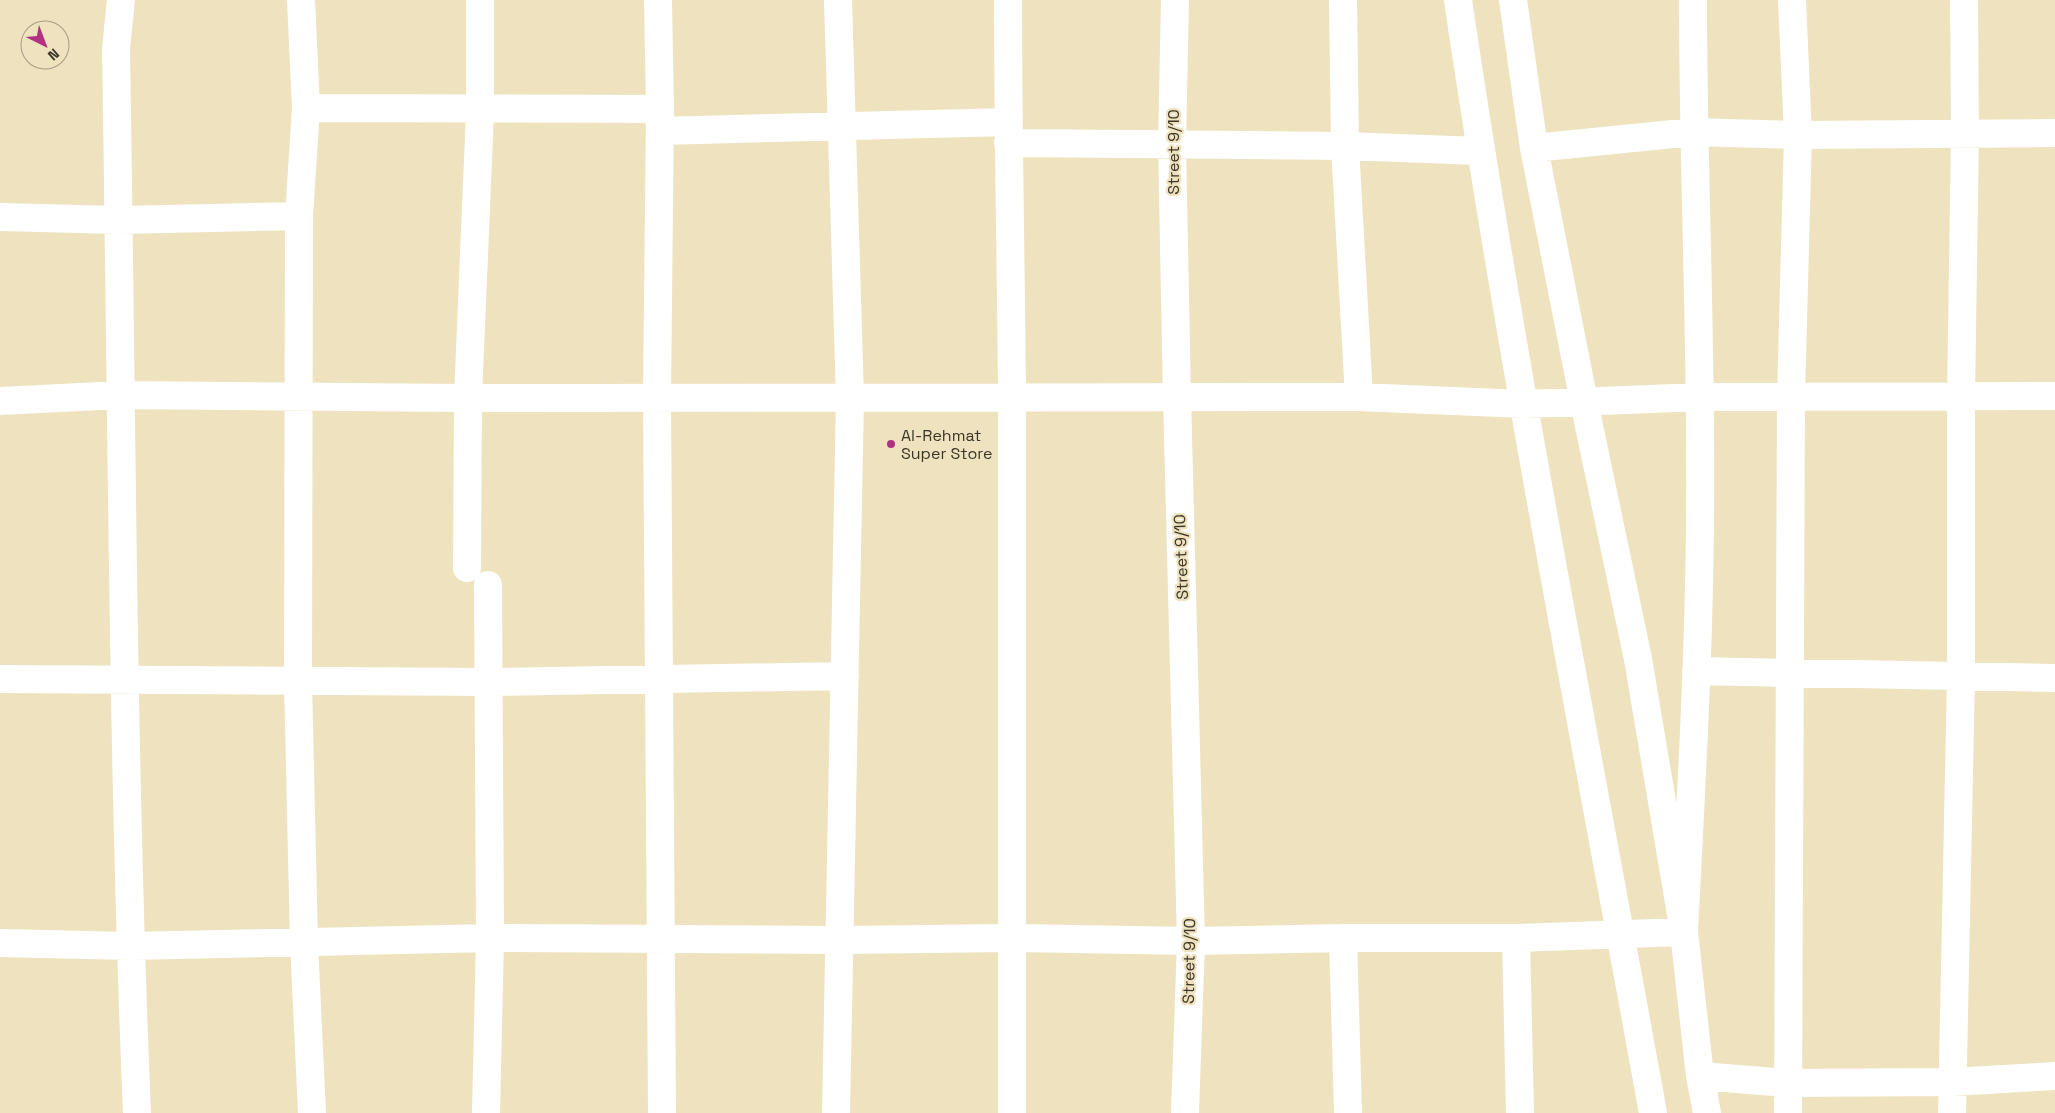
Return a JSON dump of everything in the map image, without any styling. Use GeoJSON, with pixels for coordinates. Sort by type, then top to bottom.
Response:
{"type":"FeatureCollection","features":[{"type":"Feature","properties":{"kind":"street"},"geometry":{"type":"LineString","coordinates":[[121,0],[116,49],[120,395],[130,946],[137,1113]]}},
{"type":"Feature","properties":{"kind":"street"},"geometry":{"type":"LineString","coordinates":[[301,0],[306,108],[299,216],[298,681],[304,943],[312,1113]]}},
{"type":"Feature","properties":{"kind":"street"},"geometry":{"type":"LineString","coordinates":[[467,568],[468,398],[480,108],[480,0]]}},
{"type":"Feature","properties":{"kind":"street"},"geometry":{"type":"LineString","coordinates":[[658,0],[660,120],[657,398],[662,1113]]}},
{"type":"Feature","properties":{"kind":"street"},"geometry":{"type":"LineString","coordinates":[[836,1113],[850,398],[838,0]]}},
{"type":"Feature","properties":{"kind":"street"},"geometry":{"type":"LineString","coordinates":[[1008,0],[1012,397],[1010,938],[1012,1113]]}},
{"type":"Feature","properties":{"kind":"street","name":"Street 9/10"},"geometry":{"type":"LineString","coordinates":[[1175,0],[1172,144],[1176,397],[1191,941],[1185,1113]]}},
{"type":"Feature","properties":{"kind":"street"},"geometry":{"type":"LineString","coordinates":[[1343,0],[1345,146],[1359,397]]}},
{"type":"Feature","properties":{"kind":"street"},"geometry":{"type":"LineString","coordinates":[[1458,0],[1480,151],[1524,404],[1653,1113]]}},
{"type":"Feature","properties":{"kind":"street"},"geometry":{"type":"LineString","coordinates":[[1513,0],[1534,148],[1584,402],[1638,659],[1684,932],[1700,1076],[1707,1113]]}},
{"type":"Feature","properties":{"kind":"street"},"geometry":{"type":"LineString","coordinates":[[1684,932],[1696,670],[1700,522],[1700,397],[1693,132],[1693,0]]}},
{"type":"Feature","properties":{"kind":"street"},"geometry":{"type":"LineString","coordinates":[[1788,1113],[1791,396],[1798,135],[1792,0]]}},
{"type":"Feature","properties":{"kind":"street"},"geometry":{"type":"LineString","coordinates":[[1952,1113],[1961,676],[1961,396],[1965,134],[1964,0]]}},
{"type":"Feature","properties":{"kind":"street"},"geometry":{"type":"LineString","coordinates":[[306,108],[480,108],[660,120],[1008,132],[1172,144],[1345,146],[1480,151]]}},
{"type":"Feature","properties":{"kind":"street"},"geometry":{"type":"LineString","coordinates":[[1534,148],[1693,132],[1798,135],[2055,133]]}},
{"type":"Feature","properties":{"kind":"street"},"geometry":{"type":"LineString","coordinates":[[0,217],[119,220],[299,216]]}},
{"type":"Feature","properties":{"kind":"street"},"geometry":{"type":"LineString","coordinates":[[0,401],[120,395],[468,398],[1359,397],[1524,404],[1700,397],[2055,396]]}},
{"type":"Feature","properties":{"kind":"street"},"geometry":{"type":"LineString","coordinates":[[486,1113],[490,938],[488,586]]}},
{"type":"Feature","properties":{"kind":"street"},"geometry":{"type":"LineString","coordinates":[[1696,670],[2055,678]]}},
{"type":"Feature","properties":{"kind":"street"},"geometry":{"type":"LineString","coordinates":[[0,679],[489,682],[845,676]]}},
{"type":"Feature","properties":{"kind":"street"},"geometry":{"type":"LineString","coordinates":[[0,943],[130,946],[490,938],[840,940],[1010,938],[1191,941],[1343,938],[1516,938],[1684,932]]}},
{"type":"Feature","properties":{"kind":"street"},"geometry":{"type":"LineString","coordinates":[[1343,938],[1348,1113]]}},
{"type":"Feature","properties":{"kind":"street"},"geometry":{"type":"LineString","coordinates":[[1516,938],[1520,1113]]}},
{"type":"Feature","properties":{"kind":"street"},"geometry":{"type":"LineString","coordinates":[[1700,1076],[1788,1083],[1952,1082],[2055,1076]]}},
{"type":"Feature","properties":{"kind":"place","name":"Al-Rehmat Super Store"},"geometry":{"type":"Point","coordinates":[891,444]}}]}
